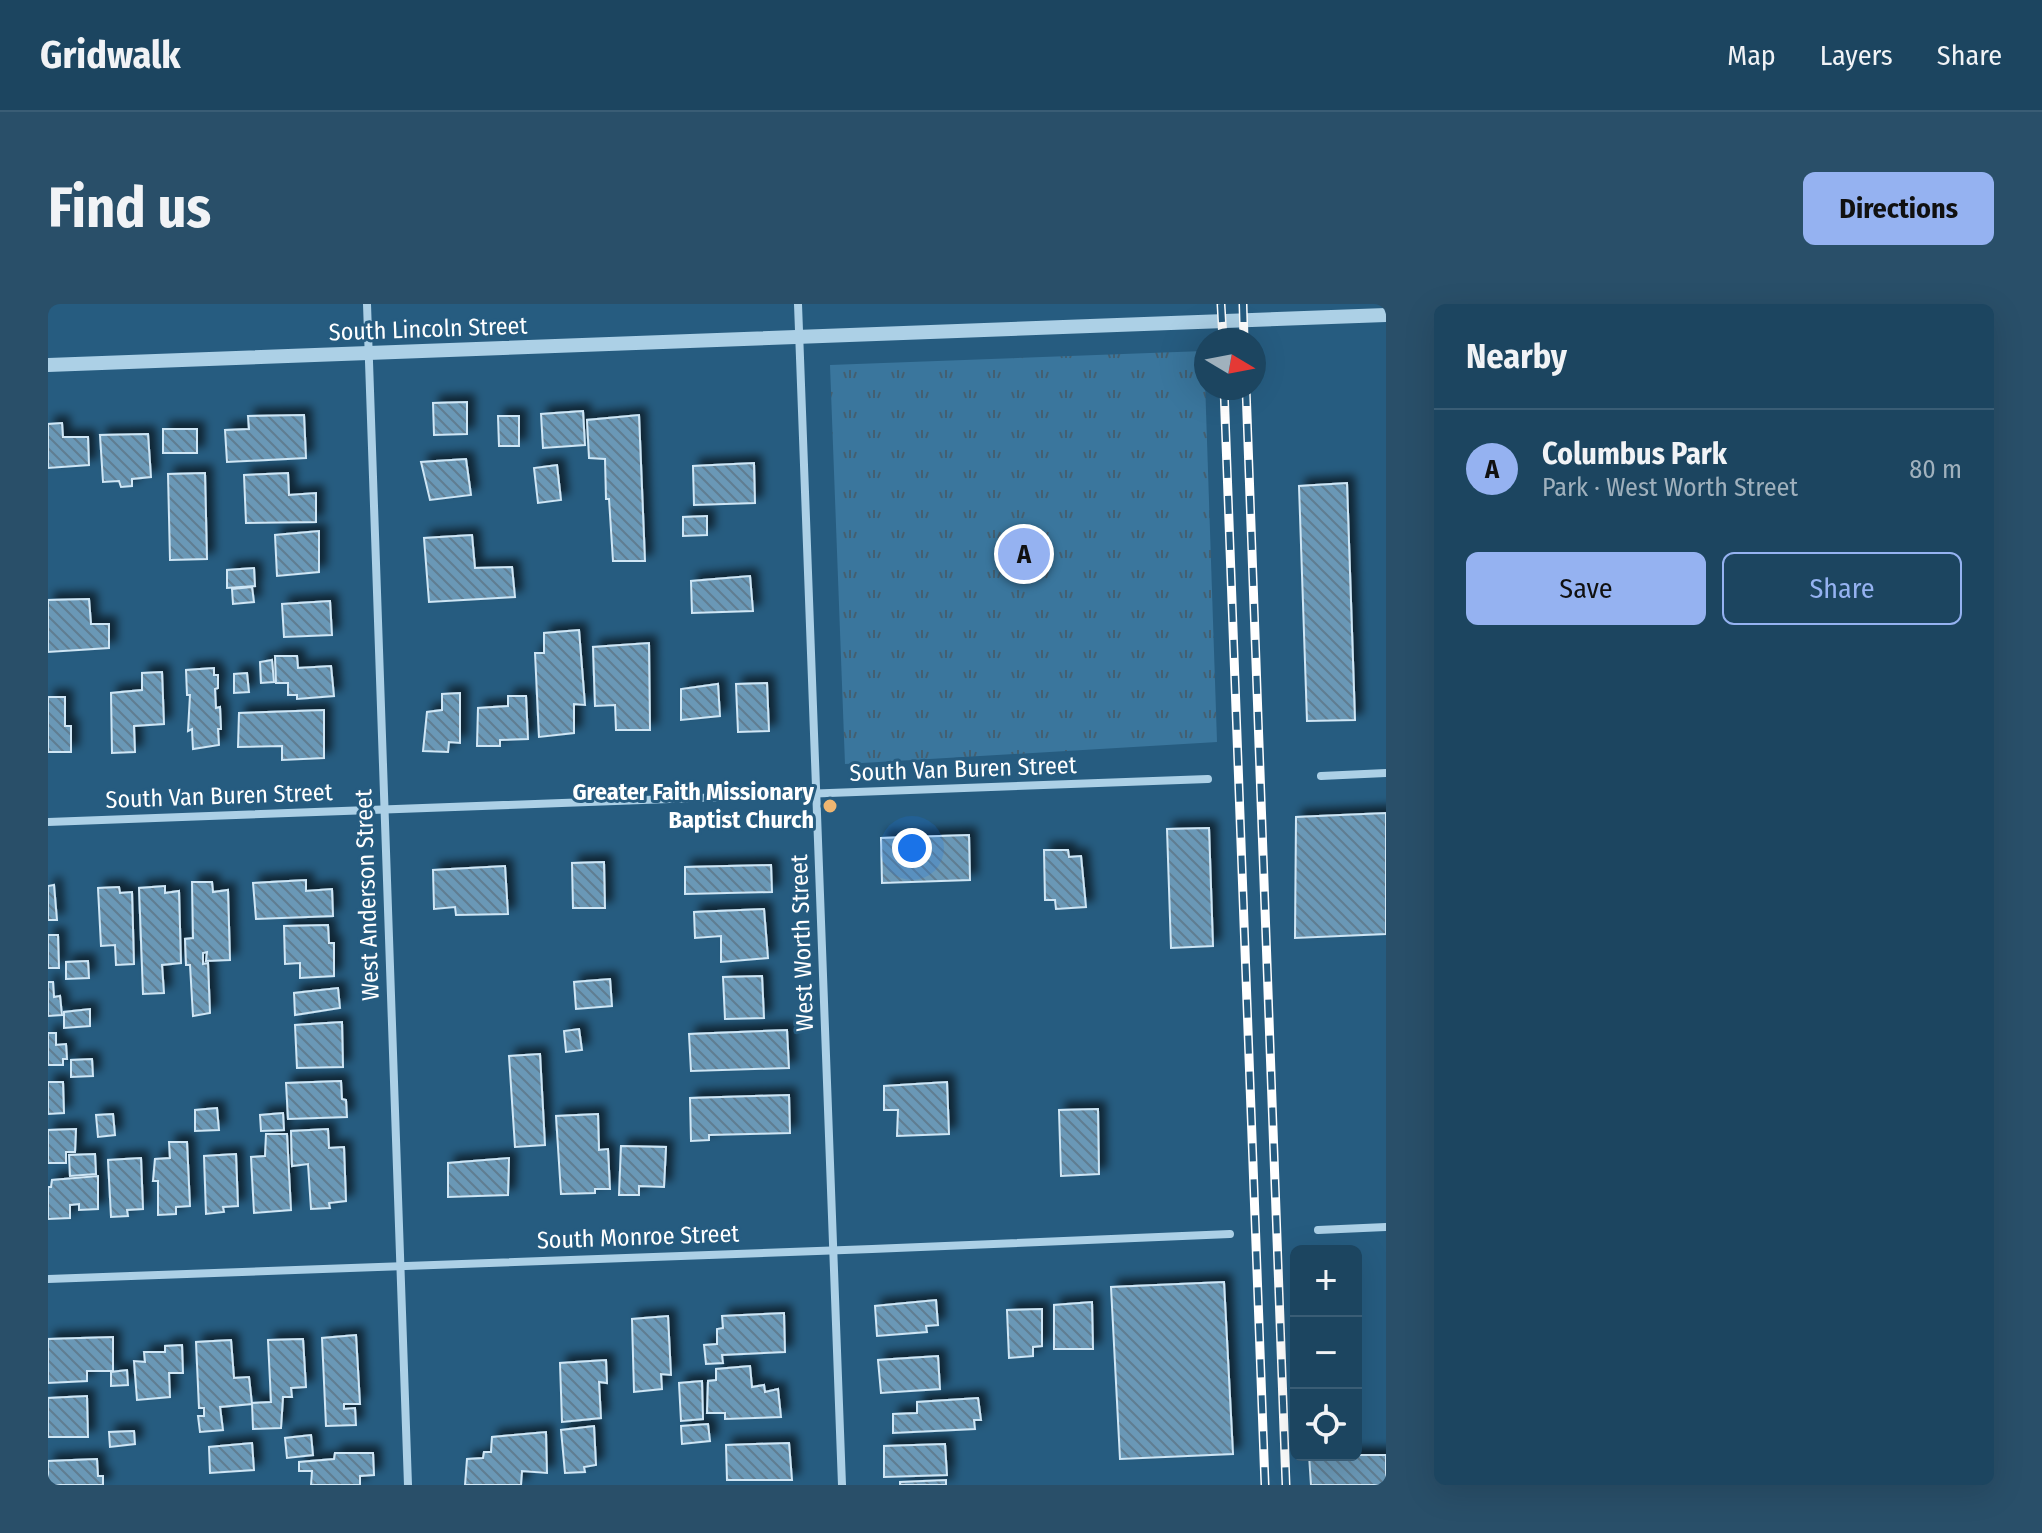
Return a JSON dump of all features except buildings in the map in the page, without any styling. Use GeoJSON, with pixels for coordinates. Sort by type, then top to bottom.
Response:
{"type":"FeatureCollection","features":[{"type":"Feature","properties":{"kind":"street","name":"West Anderson Street"},"geometry":{"type":"LineString","coordinates":[[367,304],[408,1485]]}},
{"type":"Feature","properties":{"kind":"street","name":"West Worth Street"},"geometry":{"type":"LineString","coordinates":[[798,304],[842,1485]]}},
{"type":"Feature","properties":{"kind":"street","name":"South Lincoln Street"},"geometry":{"type":"LineString","coordinates":[[48,365],[1386,315]]}},
{"type":"Feature","properties":{"kind":"street"},"geometry":{"type":"LineString","coordinates":[[1321,776],[1386,773]]}},
{"type":"Feature","properties":{"kind":"street","name":"South Van Buren Street"},"geometry":{"type":"LineString","coordinates":[[48,822],[1208,779]]}},
{"type":"Feature","properties":{"kind":"street"},"geometry":{"type":"LineString","coordinates":[[1318,1230],[1386,1227]]}},
{"type":"Feature","properties":{"kind":"street","name":"South Monroe Street"},"geometry":{"type":"LineString","coordinates":[[48,1279],[1230,1234]]}},
{"type":"Feature","properties":{"kind":"green space"},"geometry":{"type":"Polygon","coordinates":[[[1194,351],[1194,400],[1206,400],[1217,742],[845,764],[830,365],[1194,351]]]}},
{"type":"Feature","properties":{"kind":"railway"},"geometry":{"type":"LineString","coordinates":[[1221,304],[1222,328]]}},
{"type":"Feature","properties":{"kind":"railway"},"geometry":{"type":"LineString","coordinates":[[1243,304],[1244,328]]}},
{"type":"Feature","properties":{"kind":"railway"},"geometry":{"type":"LineString","coordinates":[[1224,400],[1265,1485]]}},
{"type":"Feature","properties":{"kind":"railway"},"geometry":{"type":"LineString","coordinates":[[1246,400],[1286,1485]]}},
{"type":"Feature","properties":{"kind":"place","name":"Columbus Park"},"geometry":{"type":"Point","coordinates":[1024,554]}},
{"type":"Feature","properties":{"kind":"place","name":"Greater Faith Missionary Baptist Church"},"geometry":{"type":"Point","coordinates":[830,806]}}]}
